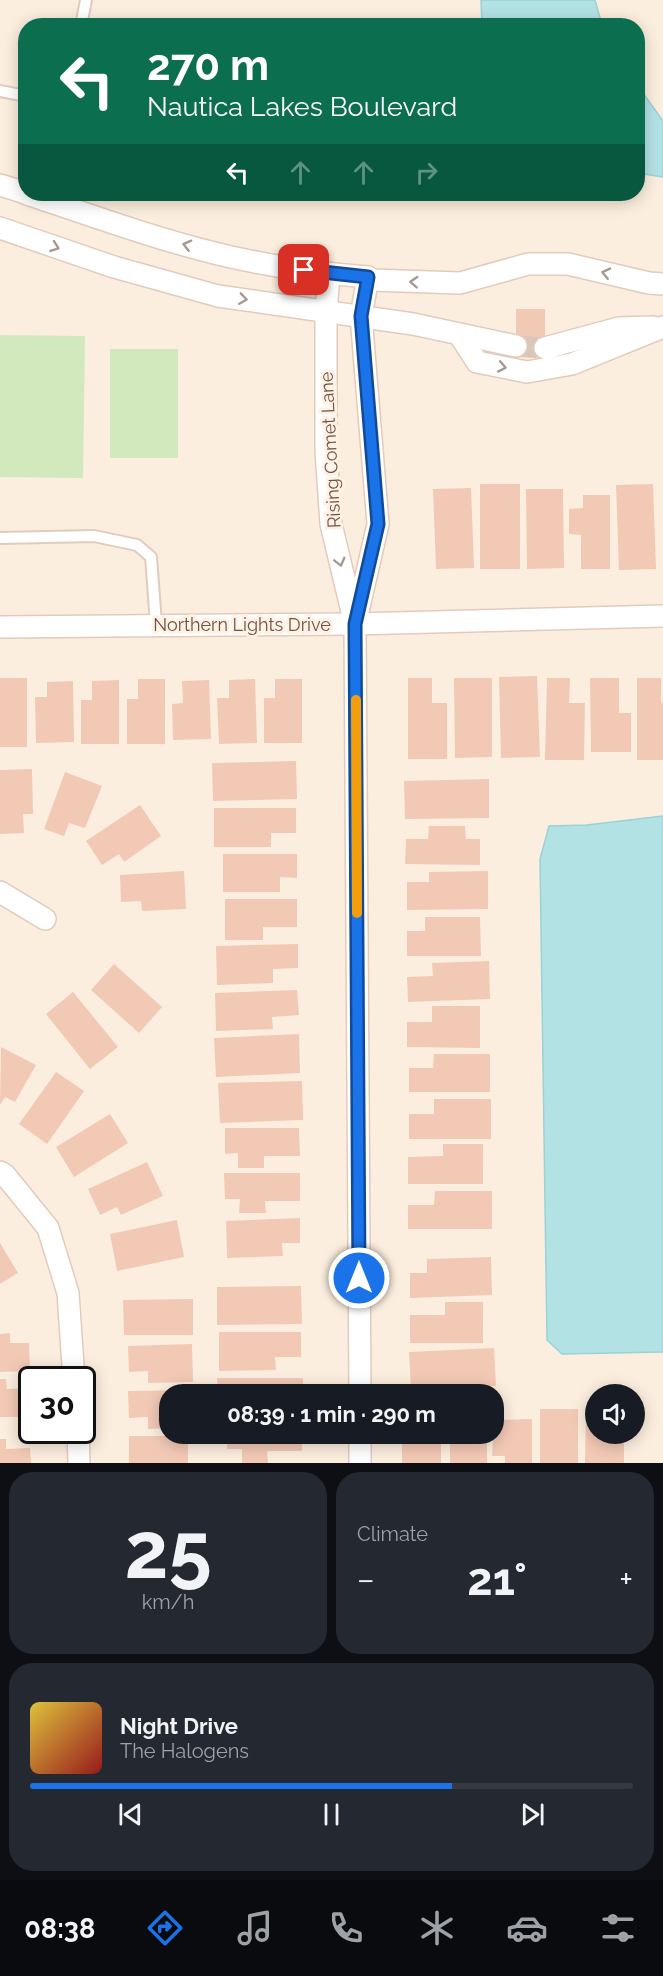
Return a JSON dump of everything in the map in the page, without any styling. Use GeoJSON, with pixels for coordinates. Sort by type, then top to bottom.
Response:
{"type":"FeatureCollection","features":[{"type":"Feature","properties":{"kind":"street"},"geometry":{"type":"LineString","coordinates":[[0,184],[18,190]]}},
{"type":"Feature","properties":{"kind":"street"},"geometry":{"type":"LineString","coordinates":[[50,201],[182,244],[249,261],[368,277],[372,280],[460,283],[528,264],[568,264],[649,283],[663,284]]}},
{"type":"Feature","properties":{"kind":"street"},"geometry":{"type":"LineString","coordinates":[[0,228],[114,267],[218,296],[413,324],[516,346]]}},
{"type":"Feature","properties":{"kind":"street","name":"Rising Comet Lane"},"geometry":{"type":"LineString","coordinates":[[329,273],[326,451],[331,524],[355,624],[360,1384]]}},
{"type":"Feature","properties":{"kind":"street","name":"Rising Comet Lane"},"geometry":{"type":"LineString","coordinates":[[355,624],[378,524],[361,316],[368,277]]}},
{"type":"Feature","properties":{"kind":"street"},"geometry":{"type":"LineString","coordinates":[[459,334],[477,362],[527,372],[572,364],[663,327]]}},
{"type":"Feature","properties":{"kind":"street"},"geometry":{"type":"LineString","coordinates":[[545,348],[619,328],[663,327]]}},
{"type":"Feature","properties":{"kind":"street","name":"Northern Lights Drive"},"geometry":{"type":"LineString","coordinates":[[0,627],[355,624],[663,616]]}},
{"type":"Feature","properties":{"kind":"street"},"geometry":{"type":"LineString","coordinates":[[0,892],[45,919]]}},
{"type":"Feature","properties":{"kind":"street"},"geometry":{"type":"LineString","coordinates":[[0,1172],[5,1175],[48,1228],[68,1293],[73,1366]]}},
{"type":"Feature","properties":{"kind":"street"},"geometry":{"type":"LineString","coordinates":[[78,1444],[79,1463]]}},
{"type":"Feature","properties":{"kind":"street"},"geometry":{"type":"LineString","coordinates":[[360,1444],[360,1463]]}},
{"type":"Feature","properties":{"kind":"lane"},"geometry":{"type":"LineString","coordinates":[[83,18],[86,0]]}},
{"type":"Feature","properties":{"kind":"lane"},"geometry":{"type":"LineString","coordinates":[[0,91],[18,94]]}},
{"type":"Feature","properties":{"kind":"lane"},"geometry":{"type":"LineString","coordinates":[[0,538],[94,536],[137,545],[151,557],[156,624]]}},
{"type":"Feature","properties":{"kind":"green space"},"geometry":{"type":"Polygon","coordinates":[[[0,335],[85,336],[83,478],[0,477],[0,335]]]}},
{"type":"Feature","properties":{"kind":"green space"},"geometry":{"type":"Polygon","coordinates":[[[110,349],[178,349],[178,458],[110,458],[110,349]]]}},
{"type":"Feature","properties":{"kind":"water"},"geometry":{"type":"Polygon","coordinates":[[[481,0],[595,0],[600,18],[482,18],[481,0]]]}},
{"type":"Feature","properties":{"kind":"water"},"geometry":{"type":"Polygon","coordinates":[[[645,96],[663,121],[663,177],[645,174],[645,96]]]}},
{"type":"Feature","properties":{"kind":"water"},"geometry":{"type":"Polygon","coordinates":[[[663,816],[663,1352],[562,1354],[547,1340],[540,859],[549,826],[587,825],[663,816]]]}},
{"type":"Feature","properties":{"kind":"building"},"geometry":{"type":"Polygon","coordinates":[[[516,309],[545,309],[545,358],[516,357],[516,309]]]}},
{"type":"Feature","properties":{"kind":"building"},"geometry":{"type":"Polygon","coordinates":[[[480,484],[520,484],[520,569],[480,569],[480,484]]]}},
{"type":"Feature","properties":{"kind":"building"},"geometry":{"type":"Polygon","coordinates":[[[653,484],[656,569],[619,570],[616,485],[653,484]]]}},
{"type":"Feature","properties":{"kind":"building"},"geometry":{"type":"Polygon","coordinates":[[[471,488],[474,568],[436,569],[433,489],[471,488]]]}},
{"type":"Feature","properties":{"kind":"building"},"geometry":{"type":"Polygon","coordinates":[[[526,489],[563,489],[564,568],[527,569],[526,489]]]}},
{"type":"Feature","properties":{"kind":"building"},"geometry":{"type":"Polygon","coordinates":[[[583,495],[610,495],[610,569],[581,569],[581,535],[569,534],[569,509],[583,508],[583,495]]]}},
{"type":"Feature","properties":{"kind":"building"},"geometry":{"type":"Polygon","coordinates":[[[537,676],[540,757],[501,758],[499,677],[537,676]]]}},
{"type":"Feature","properties":{"kind":"building"},"geometry":{"type":"Polygon","coordinates":[[[0,678],[27,678],[27,747],[0,747],[0,678]]]}},
{"type":"Feature","properties":{"kind":"building"},"geometry":{"type":"Polygon","coordinates":[[[408,678],[432,678],[432,703],[447,703],[447,759],[408,759],[408,678]]]}},
{"type":"Feature","properties":{"kind":"building"},"geometry":{"type":"Polygon","coordinates":[[[454,678],[492,678],[492,757],[455,758],[454,678]]]}},
{"type":"Feature","properties":{"kind":"building"},"geometry":{"type":"Polygon","coordinates":[[[547,678],[570,678],[569,703],[585,703],[584,760],[545,760],[547,678]]]}},
{"type":"Feature","properties":{"kind":"building"},"geometry":{"type":"Polygon","coordinates":[[[590,678],[619,678],[619,713],[631,713],[631,752],[591,752],[590,678]]]}},
{"type":"Feature","properties":{"kind":"building"},"geometry":{"type":"Polygon","coordinates":[[[637,678],[661,678],[663,760],[637,760],[637,678]]]}},
{"type":"Feature","properties":{"kind":"building"},"geometry":{"type":"Polygon","coordinates":[[[138,679],[165,679],[165,744],[127,744],[127,699],[138,699],[138,679]]]}},
{"type":"Feature","properties":{"kind":"building"},"geometry":{"type":"Polygon","coordinates":[[[255,679],[257,743],[219,744],[217,698],[229,698],[229,680],[255,679]]]}},
{"type":"Feature","properties":{"kind":"building"},"geometry":{"type":"Polygon","coordinates":[[[275,679],[302,679],[302,743],[264,743],[264,698],[275,698],[275,679]]]}},
{"type":"Feature","properties":{"kind":"building"},"geometry":{"type":"Polygon","coordinates":[[[119,680],[119,744],[81,744],[81,700],[92,700],[92,681],[119,680]]]}},
{"type":"Feature","properties":{"kind":"building"},"geometry":{"type":"Polygon","coordinates":[[[209,680],[211,739],[173,740],[172,704],[183,703],[182,681],[209,680]]]}},
{"type":"Feature","properties":{"kind":"building"},"geometry":{"type":"Polygon","coordinates":[[[73,681],[74,742],[36,743],[35,697],[47,697],[47,682],[73,681]]]}},
{"type":"Feature","properties":{"kind":"building"},"geometry":{"type":"Polygon","coordinates":[[[296,761],[297,799],[213,801],[212,763],[296,761]]]}},
{"type":"Feature","properties":{"kind":"building"},"geometry":{"type":"Polygon","coordinates":[[[32,769],[33,814],[23,814],[24,833],[0,834],[0,770],[32,769]]]}},
{"type":"Feature","properties":{"kind":"building"},"geometry":{"type":"Polygon","coordinates":[[[65,772],[102,786],[85,828],[69,823],[64,836],[44,829],[65,772]]]}},
{"type":"Feature","properties":{"kind":"building"},"geometry":{"type":"Polygon","coordinates":[[[489,779],[489,818],[405,819],[404,781],[489,779]]]}},
{"type":"Feature","properties":{"kind":"building"},"geometry":{"type":"Polygon","coordinates":[[[140,805],[161,836],[124,862],[119,854],[102,865],[86,841],[140,805]]]}},
{"type":"Feature","properties":{"kind":"building"},"geometry":{"type":"Polygon","coordinates":[[[214,808],[296,808],[296,833],[271,833],[271,847],[214,847],[214,808]]]}},
{"type":"Feature","properties":{"kind":"building"},"geometry":{"type":"Polygon","coordinates":[[[429,826],[465,826],[466,839],[480,839],[480,865],[405,864],[406,839],[428,839],[429,826]]]}},
{"type":"Feature","properties":{"kind":"building"},"geometry":{"type":"Polygon","coordinates":[[[223,854],[297,854],[297,878],[280,877],[280,892],[223,892],[223,854]]]}},
{"type":"Feature","properties":{"kind":"building"},"geometry":{"type":"Polygon","coordinates":[[[184,871],[186,909],[142,911],[141,901],[121,902],[120,875],[184,871]]]}},
{"type":"Feature","properties":{"kind":"building"},"geometry":{"type":"Polygon","coordinates":[[[488,871],[488,909],[407,910],[407,882],[429,882],[429,872],[488,871]]]}},
{"type":"Feature","properties":{"kind":"building"},"geometry":{"type":"Polygon","coordinates":[[[225,899],[297,899],[297,927],[263,927],[263,940],[225,940],[225,899]]]}},
{"type":"Feature","properties":{"kind":"building"},"geometry":{"type":"Polygon","coordinates":[[[425,917],[480,917],[481,956],[407,956],[407,931],[425,931],[425,917]]]}},
{"type":"Feature","properties":{"kind":"building"},"geometry":{"type":"Polygon","coordinates":[[[298,944],[298,968],[273,969],[273,983],[217,985],[216,946],[298,944]]]}},
{"type":"Feature","properties":{"kind":"building"},"geometry":{"type":"Polygon","coordinates":[[[489,961],[490,999],[408,1002],[407,977],[433,976],[432,963],[489,961]]]}},
{"type":"Feature","properties":{"kind":"building"},"geometry":{"type":"Polygon","coordinates":[[[114,964],[162,1007],[139,1033],[91,990],[114,964]]]}},
{"type":"Feature","properties":{"kind":"building"},"geometry":{"type":"Polygon","coordinates":[[[297,990],[299,1015],[272,1017],[273,1029],[216,1031],[215,993],[297,990]]]}},
{"type":"Feature","properties":{"kind":"building"},"geometry":{"type":"Polygon","coordinates":[[[73,992],[118,1047],[90,1069],[46,1014],[73,992]]]}},
{"type":"Feature","properties":{"kind":"building"},"geometry":{"type":"Polygon","coordinates":[[[432,1006],[480,1006],[480,1048],[407,1047],[407,1022],[432,1022],[432,1006]]]}},
{"type":"Feature","properties":{"kind":"building"},"geometry":{"type":"Polygon","coordinates":[[[299,1034],[300,1073],[216,1077],[214,1038],[299,1034]]]}},
{"type":"Feature","properties":{"kind":"building"},"geometry":{"type":"Polygon","coordinates":[[[1,1047],[36,1065],[15,1102],[5,1097],[0,1105],[1,1047]]]}},
{"type":"Feature","properties":{"kind":"building"},"geometry":{"type":"Polygon","coordinates":[[[434,1054],[490,1054],[490,1092],[409,1092],[409,1068],[433,1068],[434,1054]]]}},
{"type":"Feature","properties":{"kind":"building"},"geometry":{"type":"Polygon","coordinates":[[[56,1072],[84,1091],[47,1144],[19,1124],[56,1072]]]}},
{"type":"Feature","properties":{"kind":"building"},"geometry":{"type":"Polygon","coordinates":[[[302,1081],[303,1120],[220,1123],[218,1083],[302,1081]]]}},
{"type":"Feature","properties":{"kind":"building"},"geometry":{"type":"Polygon","coordinates":[[[434,1099],[491,1099],[491,1139],[409,1139],[409,1114],[434,1114],[434,1099]]]}},
{"type":"Feature","properties":{"kind":"building"},"geometry":{"type":"Polygon","coordinates":[[[110,1114],[128,1143],[74,1177],[56,1147],[110,1114]]]}},
{"type":"Feature","properties":{"kind":"building"},"geometry":{"type":"Polygon","coordinates":[[[225,1128],[299,1128],[300,1156],[264,1156],[264,1168],[238,1168],[238,1153],[225,1154],[225,1128]]]}},
{"type":"Feature","properties":{"kind":"building"},"geometry":{"type":"Polygon","coordinates":[[[443,1144],[483,1144],[483,1184],[408,1184],[408,1157],[443,1156],[443,1144]]]}},
{"type":"Feature","properties":{"kind":"building"},"geometry":{"type":"Polygon","coordinates":[[[147,1162],[163,1196],[121,1215],[117,1207],[100,1215],[88,1189],[147,1162]]]}},
{"type":"Feature","properties":{"kind":"building"},"geometry":{"type":"Polygon","coordinates":[[[224,1173],[300,1173],[300,1201],[265,1201],[266,1213],[239,1213],[240,1199],[225,1199],[224,1173]]]}},
{"type":"Feature","properties":{"kind":"building"},"geometry":{"type":"Polygon","coordinates":[[[435,1191],[492,1191],[492,1229],[408,1229],[408,1205],[434,1205],[435,1191]]]}},
{"type":"Feature","properties":{"kind":"building"},"geometry":{"type":"Polygon","coordinates":[[[300,1218],[300,1243],[282,1243],[283,1256],[227,1258],[226,1221],[300,1218]]]}},
{"type":"Feature","properties":{"kind":"building"},"geometry":{"type":"Polygon","coordinates":[[[177,1220],[184,1257],[117,1271],[110,1234],[177,1220]]]}},
{"type":"Feature","properties":{"kind":"building"},"geometry":{"type":"Polygon","coordinates":[[[0,1243],[18,1273],[0,1284],[0,1243]]]}},
{"type":"Feature","properties":{"kind":"building"},"geometry":{"type":"Polygon","coordinates":[[[491,1257],[492,1295],[410,1298],[410,1273],[427,1273],[427,1259],[491,1257]]]}},
{"type":"Feature","properties":{"kind":"building"},"geometry":{"type":"Polygon","coordinates":[[[301,1286],[302,1324],[217,1325],[217,1287],[301,1286]]]}},
{"type":"Feature","properties":{"kind":"building"},"geometry":{"type":"Polygon","coordinates":[[[193,1299],[193,1335],[124,1335],[123,1300],[193,1299]]]}},
{"type":"Feature","properties":{"kind":"building"},"geometry":{"type":"Polygon","coordinates":[[[445,1302],[483,1302],[483,1343],[410,1343],[410,1315],[445,1315],[445,1302]]]}},
{"type":"Feature","properties":{"kind":"building"},"geometry":{"type":"Polygon","coordinates":[[[219,1332],[301,1332],[301,1357],[275,1357],[276,1370],[219,1371],[219,1332]]]}},
{"type":"Feature","properties":{"kind":"building"},"geometry":{"type":"Polygon","coordinates":[[[10,1333],[10,1343],[29,1343],[30,1366],[18,1366],[18,1371],[0,1372],[0,1334],[10,1333]]]}},
{"type":"Feature","properties":{"kind":"building"},"geometry":{"type":"Polygon","coordinates":[[[192,1344],[193,1382],[148,1383],[148,1371],[129,1372],[128,1346],[192,1344]]]}},
{"type":"Feature","properties":{"kind":"building"},"geometry":{"type":"Polygon","coordinates":[[[494,1348],[496,1384],[411,1384],[409,1352],[494,1348]]]}},
{"type":"Feature","properties":{"kind":"building"},"geometry":{"type":"Polygon","coordinates":[[[217,1378],[303,1378],[303,1384],[217,1384],[217,1378]]]}},
{"type":"Feature","properties":{"kind":"building"},"geometry":{"type":"Polygon","coordinates":[[[0,1379],[6,1379],[7,1389],[18,1388],[18,1417],[0,1417],[0,1379]]]}},
{"type":"Feature","properties":{"kind":"building"},"geometry":{"type":"Polygon","coordinates":[[[128,1391],[159,1391],[159,1428],[148,1429],[148,1417],[129,1418],[128,1391]]]}},
{"type":"Feature","properties":{"kind":"building"},"geometry":{"type":"Polygon","coordinates":[[[540,1409],[578,1409],[578,1463],[540,1463],[540,1409]]]}},
{"type":"Feature","properties":{"kind":"building"},"geometry":{"type":"Polygon","coordinates":[[[532,1419],[532,1463],[505,1463],[505,1456],[492,1456],[493,1444],[504,1444],[504,1420],[532,1419]]]}},
{"type":"Feature","properties":{"kind":"building"},"geometry":{"type":"Polygon","coordinates":[[[129,1436],[159,1436],[159,1444],[188,1444],[188,1463],[129,1463],[129,1436]]]}},
{"type":"Feature","properties":{"kind":"building"},"geometry":{"type":"Polygon","coordinates":[[[0,1439],[6,1439],[6,1449],[30,1448],[31,1463],[0,1463],[0,1439]]]}},
{"type":"Feature","properties":{"kind":"building"},"geometry":{"type":"Polygon","coordinates":[[[227,1444],[302,1444],[302,1451],[267,1451],[268,1463],[242,1463],[242,1449],[227,1449],[227,1444]]]}},
{"type":"Feature","properties":{"kind":"building"},"geometry":{"type":"Polygon","coordinates":[[[402,1444],[441,1444],[441,1463],[402,1463],[402,1444]]]}},
{"type":"Feature","properties":{"kind":"building"},"geometry":{"type":"Polygon","coordinates":[[[450,1444],[487,1444],[487,1463],[450,1463],[450,1444]]]}},
{"type":"Feature","properties":{"kind":"building"},"geometry":{"type":"Polygon","coordinates":[[[585,1444],[624,1444],[624,1463],[585,1463],[585,1444]]]}},
{"type":"Feature","properties":{"kind":"tunnel"},"geometry":{"type":"LineString","coordinates":[[516,346],[545,348]]}},
{"type":"Feature","properties":{"kind":"slow traffic"},"geometry":{"type":"LineString","coordinates":[[356,700],[357,913]]}},
{"type":"Feature","properties":{"kind":"route"},"geometry":{"type":"LineString","coordinates":[[304,270],[368,277],[361,316],[378,524],[355,624],[359,1278]]}}]}
